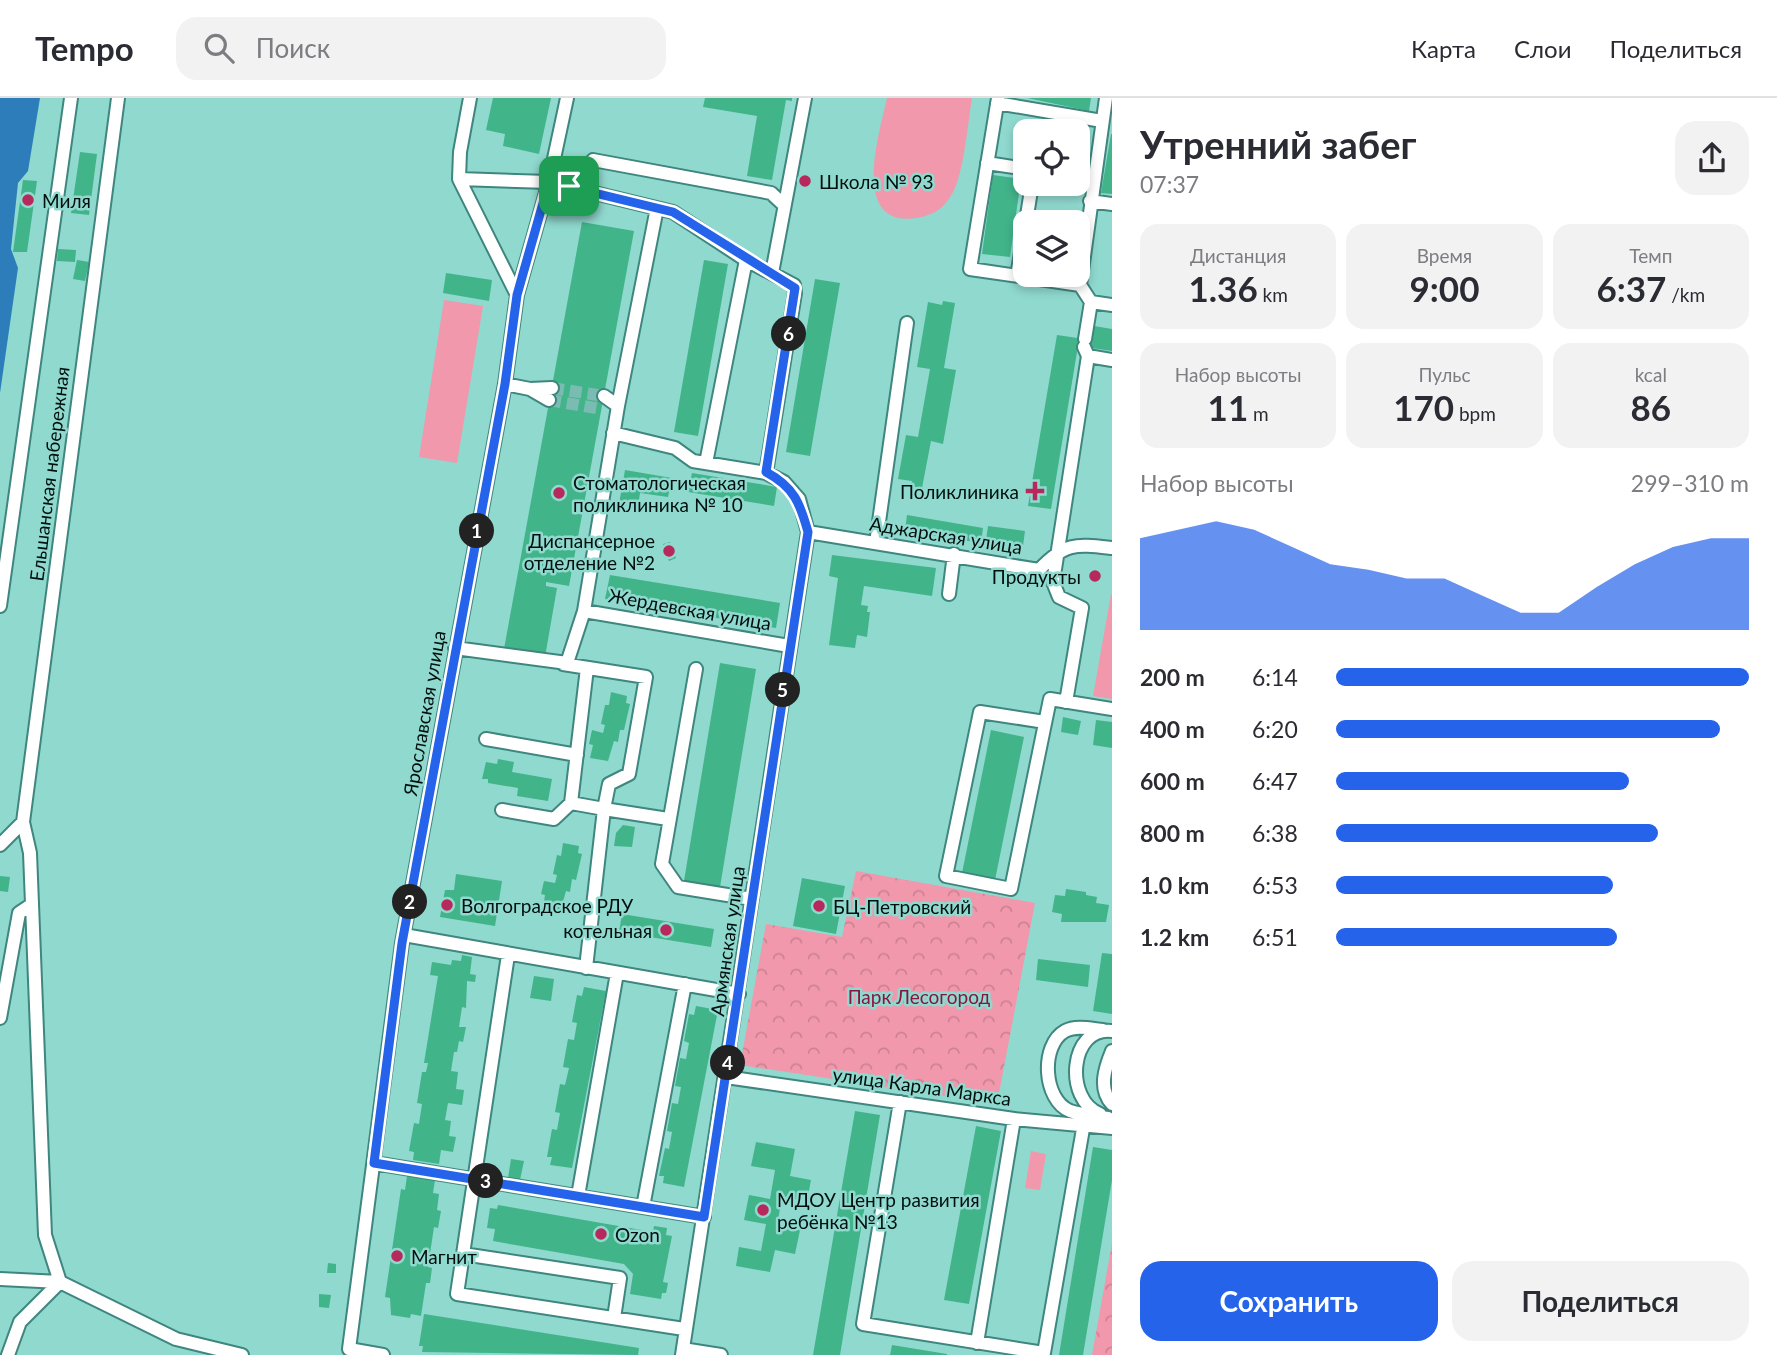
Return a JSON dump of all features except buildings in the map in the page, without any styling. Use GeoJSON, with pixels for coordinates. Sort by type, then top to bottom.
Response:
{"type":"FeatureCollection","features":[{"type":"Feature","properties":{"kind":"street"},"geometry":{"type":"LineString","coordinates":[[0,606],[71,98]]}},
{"type":"Feature","properties":{"kind":"street","name":"Ельшанская набережная"},"geometry":{"type":"LineString","coordinates":[[60,1282],[45,1235],[30,853],[23,822],[118,98]]}},
{"type":"Feature","properties":{"kind":"street"},"geometry":{"type":"LineString","coordinates":[[470,98],[460,152],[459,179],[517,295]]}},
{"type":"Feature","properties":{"kind":"street","name":"Ярославская улица"},"geometry":{"type":"LineString","coordinates":[[343,1352],[374,1163],[404,936],[505,384],[517,295],[549,182],[567,98]]}},
{"type":"Feature","properties":{"kind":"street"},"geometry":{"type":"LineString","coordinates":[[772,274],[805,98]]}},
{"type":"Feature","properties":{"kind":"street"},"geometry":{"type":"LineString","coordinates":[[1013,275],[970,269],[998,100],[1102,121]]}},
{"type":"Feature","properties":{"kind":"street"},"geometry":{"type":"LineString","coordinates":[[1087,210],[1102,121],[1108,101]]}},
{"type":"Feature","properties":{"kind":"street"},"geometry":{"type":"LineString","coordinates":[[593,160],[771,194],[784,205]]}},
{"type":"Feature","properties":{"kind":"street"},"geometry":{"type":"LineString","coordinates":[[987,163],[1013,167]]}},
{"type":"Feature","properties":{"kind":"street"},"geometry":{"type":"LineString","coordinates":[[459,179],[549,182],[657,208],[687,218],[746,260],[793,285],[795,293],[766,472]]}},
{"type":"Feature","properties":{"kind":"street"},"geometry":{"type":"LineString","coordinates":[[1090,201],[1112,204]]}},
{"type":"Feature","properties":{"kind":"street"},"geometry":{"type":"LineString","coordinates":[[584,611],[613,433],[657,208]]}},
{"type":"Feature","properties":{"kind":"street"},"geometry":{"type":"LineString","coordinates":[[706,463],[746,260]]}},
{"type":"Feature","properties":{"kind":"street"},"geometry":{"type":"LineString","coordinates":[[1066,702],[1082,608],[1059,597],[1054,590],[1091,302],[1081,287]]}},
{"type":"Feature","properties":{"kind":"street"},"geometry":{"type":"LineString","coordinates":[[1091,302],[1112,305]]}},
{"type":"Feature","properties":{"kind":"street"},"geometry":{"type":"LineString","coordinates":[[876,542],[907,323]]}},
{"type":"Feature","properties":{"kind":"street"},"geometry":{"type":"LineString","coordinates":[[1086,348],[1112,360]]}},
{"type":"Feature","properties":{"kind":"street"},"geometry":{"type":"LineString","coordinates":[[505,384],[550,394]]}},
{"type":"Feature","properties":{"kind":"street"},"geometry":{"type":"LineString","coordinates":[[602,402],[618,406]]}},
{"type":"Feature","properties":{"kind":"street"},"geometry":{"type":"LineString","coordinates":[[613,433],[675,448],[693,461],[766,472],[784,482],[799,499],[808,532]]}},
{"type":"Feature","properties":{"kind":"street","name":"Аджарская улица"},"geometry":{"type":"LineString","coordinates":[[808,532],[1039,570],[1057,551],[1085,545],[1112,548]]}},
{"type":"Feature","properties":{"kind":"street","name":"Армянская улица"},"geometry":{"type":"LineString","coordinates":[[685,1353],[684,1329],[739,994],[808,532]]}},
{"type":"Feature","properties":{"kind":"street"},"geometry":{"type":"LineString","coordinates":[[949,593],[954,554]]}},
{"type":"Feature","properties":{"kind":"street","name":"Жердевская улица"},"geometry":{"type":"LineString","coordinates":[[563,664],[567,663],[584,611],[789,646]]}},
{"type":"Feature","properties":{"kind":"street"},"geometry":{"type":"LineString","coordinates":[[455,648],[646,677],[629,774],[609,784],[586,968]]}},
{"type":"Feature","properties":{"kind":"street"},"geometry":{"type":"LineString","coordinates":[[502,810],[554,819],[571,803],[587,668]]}},
{"type":"Feature","properties":{"kind":"street"},"geometry":{"type":"LineString","coordinates":[[696,669],[662,864],[678,887],[752,899]]}},
{"type":"Feature","properties":{"kind":"street"},"geometry":{"type":"LineString","coordinates":[[1045,722],[979,712],[946,876],[1011,889],[1050,699],[1112,709]]}},
{"type":"Feature","properties":{"kind":"street"},"geometry":{"type":"LineString","coordinates":[[486,739],[576,755]]}},
{"type":"Feature","properties":{"kind":"street"},"geometry":{"type":"LineString","coordinates":[[571,803],[668,819]]}},
{"type":"Feature","properties":{"kind":"street"},"geometry":{"type":"LineString","coordinates":[[0,845],[23,822]]}},
{"type":"Feature","properties":{"kind":"street"},"geometry":{"type":"LineString","coordinates":[[0,1018],[19,913],[31,905]]}},
{"type":"Feature","properties":{"kind":"street"},"geometry":{"type":"LineString","coordinates":[[404,936],[739,994]]}},
{"type":"Feature","properties":{"kind":"street"},"geometry":{"type":"LineString","coordinates":[[508,955],[457,1294],[684,1329]]}},
{"type":"Feature","properties":{"kind":"street"},"geometry":{"type":"LineString","coordinates":[[578,1196],[617,973]]}},
{"type":"Feature","properties":{"kind":"street"},"geometry":{"type":"LineString","coordinates":[[643,1207],[684,984]]}},
{"type":"Feature","properties":{"kind":"street"},"geometry":{"type":"LineString","coordinates":[[1108,1031],[1077,1028],[1067,1030],[1058,1037],[1050,1058],[1049,1080],[1056,1098],[1069,1111],[1111,1121]]}},
{"type":"Feature","properties":{"kind":"street"},"geometry":{"type":"LineString","coordinates":[[1108,1031],[1092,1035],[1080,1049],[1076,1090],[1093,1112],[1111,1121]]}},
{"type":"Feature","properties":{"kind":"street"},"geometry":{"type":"LineString","coordinates":[[1112,1051],[1103,1073],[1107,1099],[1112,1104]]}},
{"type":"Feature","properties":{"kind":"street","name":"улица Карла Маркса"},"geometry":{"type":"LineString","coordinates":[[726,1077],[1014,1119],[1084,1123],[1111,1121]]}},
{"type":"Feature","properties":{"kind":"street"},"geometry":{"type":"LineString","coordinates":[[900,1102],[863,1324],[1046,1354],[1084,1123]]}},
{"type":"Feature","properties":{"kind":"street"},"geometry":{"type":"LineString","coordinates":[[977,1343],[1014,1119]]}},
{"type":"Feature","properties":{"kind":"street"},"geometry":{"type":"LineString","coordinates":[[374,1163],[704,1217]]}},
{"type":"Feature","properties":{"kind":"street"},"geometry":{"type":"LineString","coordinates":[[463,1254],[620,1278],[614,1318]]}},
{"type":"Feature","properties":{"kind":"street"},"geometry":{"type":"LineString","coordinates":[[0,1279],[60,1282],[176,1339],[242,1355]]}},
{"type":"Feature","properties":{"kind":"street"},"geometry":{"type":"LineString","coordinates":[[8,1355],[20,1322],[60,1282]]}},
{"type":"Feature","properties":{"kind":"street"},"geometry":{"type":"LineString","coordinates":[[343,1352],[383,1355]]}},
{"type":"Feature","properties":{"kind":"street"},"geometry":{"type":"LineString","coordinates":[[685,1353],[721,1355]]}},
{"type":"Feature","properties":{"kind":"green space"},"geometry":{"type":"Polygon","coordinates":[[[887,98],[972,98],[957,183],[946,203],[928,215],[916,218],[895,217],[882,208],[876,193],[875,153],[887,98]]]}},
{"type":"Feature","properties":{"kind":"green space"},"geometry":{"type":"Polygon","coordinates":[[[444,300],[483,306],[457,463],[419,457],[444,300]]]}},
{"type":"Feature","properties":{"kind":"green space"},"geometry":{"type":"Polygon","coordinates":[[[1112,595],[1112,699],[1093,696],[1112,595]]]}},
{"type":"Feature","properties":{"kind":"green space","name":"Парк Лесогород"},"geometry":{"type":"Polygon","coordinates":[[[856,871],[1035,903],[997,1104],[740,1065],[766,924],[842,937],[856,871]]]}},
{"type":"Feature","properties":{"kind":"green space"},"geometry":{"type":"Polygon","coordinates":[[[1031,1151],[1046,1154],[1040,1190],[1025,1188],[1031,1151]]]}},
{"type":"Feature","properties":{"kind":"green space"},"geometry":{"type":"Polygon","coordinates":[[[1112,1243],[1112,1355],[1092,1355],[1112,1243]]]}},
{"type":"Feature","properties":{"kind":"water"},"geometry":{"type":"Polygon","coordinates":[[[0,98],[40,98],[28,171],[18,183],[11,249],[18,268],[0,393],[0,98]]]}},
{"type":"Feature","properties":{"kind":"tunnel"},"geometry":{"type":"LineString","coordinates":[[552,388],[604,396]]}},
{"type":"Feature","properties":{"kind":"tunnel"},"geometry":{"type":"LineString","coordinates":[[549,400],[601,409]]}},
{"type":"Feature","properties":{"kind":"place","name":"Школа № 93"},"geometry":{"type":"Point","coordinates":[805,181]}},
{"type":"Feature","properties":{"kind":"place","name":"Миля"},"geometry":{"type":"Point","coordinates":[28,200]}},
{"type":"Feature","properties":{"kind":"place","name":"Поликлиника"},"geometry":{"type":"Point","coordinates":[1035,491]}},
{"type":"Feature","properties":{"kind":"place","name":"Стоматологическая поликлиника № 10"},"geometry":{"type":"Point","coordinates":[559,493]}},
{"type":"Feature","properties":{"kind":"place","name":"Диспансерное отделение №2"},"geometry":{"type":"Point","coordinates":[669,551]}},
{"type":"Feature","properties":{"kind":"place","name":"Продукты"},"geometry":{"type":"Point","coordinates":[1095,576]}},
{"type":"Feature","properties":{"kind":"place","name":"Волгоградское РДУ"},"geometry":{"type":"Point","coordinates":[447,905]}},
{"type":"Feature","properties":{"kind":"place","name":"БЦ-Петровский"},"geometry":{"type":"Point","coordinates":[819,906]}},
{"type":"Feature","properties":{"kind":"place","name":"котельная"},"geometry":{"type":"Point","coordinates":[666,930]}},
{"type":"Feature","properties":{"kind":"place","name":"МДОУ Центр развития ребёнка №13"},"geometry":{"type":"Point","coordinates":[763,1210]}},
{"type":"Feature","properties":{"kind":"place","name":"Ozon"},"geometry":{"type":"Point","coordinates":[601,1234]}},
{"type":"Feature","properties":{"kind":"place","name":"Магнит"},"geometry":{"type":"Point","coordinates":[397,1256]}},
{"type":"Feature","properties":{"kind":"route"},"geometry":{"type":"LineString","coordinates":[[549,182],[569,186],[673,212],[687,218],[746,260],[786,280],[795,288],[766,472],[784,482],[799,499],[808,532],[704,1217],[374,1163],[402,943],[505,384],[517,295],[549,182]]}}]}
